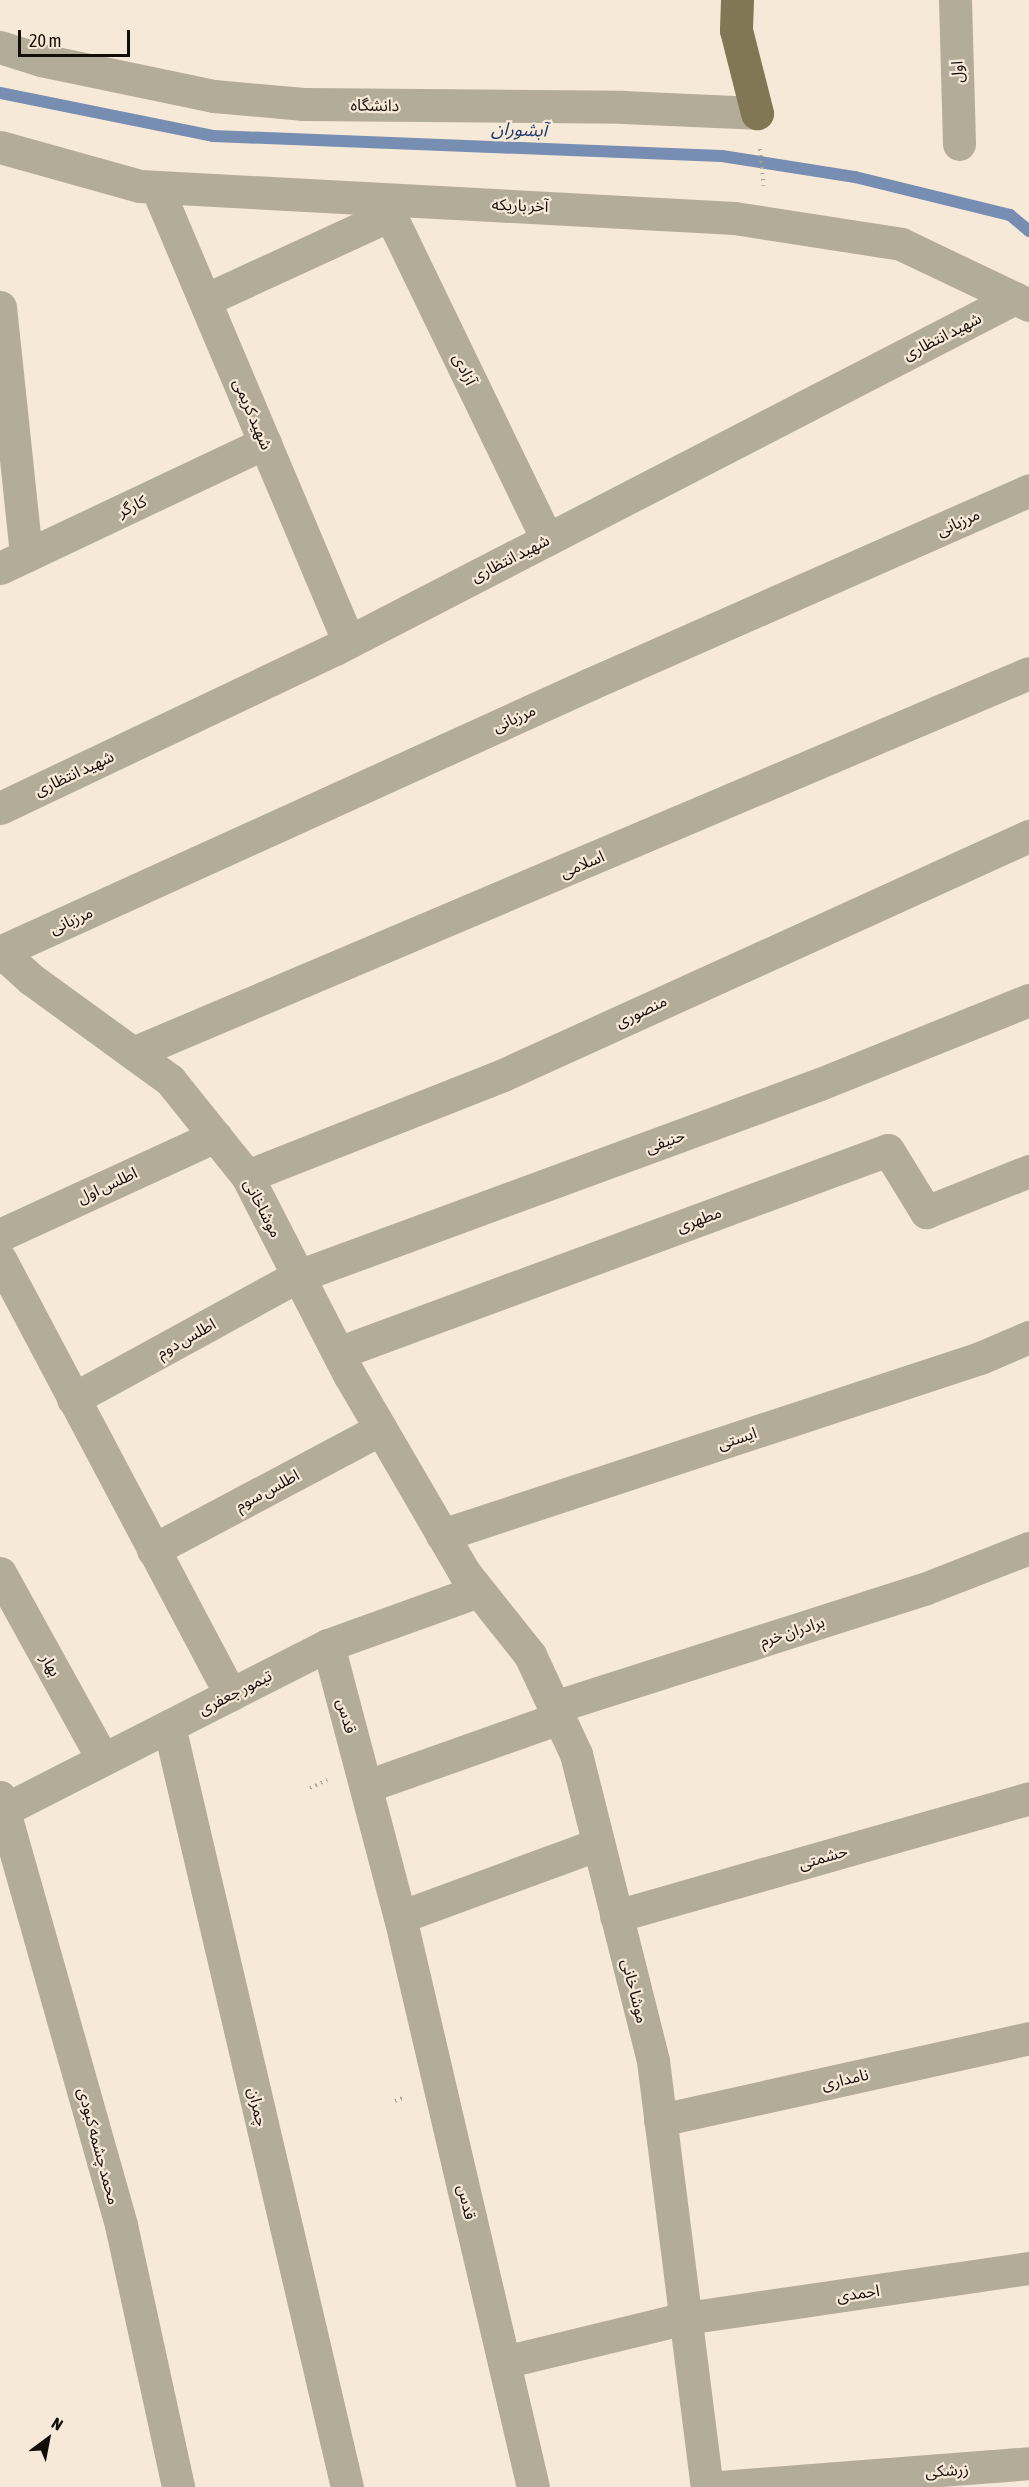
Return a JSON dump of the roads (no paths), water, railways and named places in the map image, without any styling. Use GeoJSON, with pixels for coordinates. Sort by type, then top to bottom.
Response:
{"type":"FeatureCollection","features":[{"type":"Feature","properties":{"kind":"main road"},"geometry":{"type":"LineString","coordinates":[[737,0],[736,30],[757,113]]}},
{"type":"Feature","properties":{"kind":"street","name":"اول"},"geometry":{"type":"LineString","coordinates":[[955,0],[959,144]]}},
{"type":"Feature","properties":{"kind":"street","name":"دانشگاه"},"geometry":{"type":"LineString","coordinates":[[0,47],[41,60],[214,96],[304,104],[622,107],[757,113]]}},
{"type":"Feature","properties":{"kind":"street","name":"آخر باریکه"},"geometry":{"type":"LineString","coordinates":[[0,147],[140,186],[157,188],[386,207],[572,206],[767,223],[901,244],[1022,302]]}},
{"type":"Feature","properties":{"kind":"street","name":"شهید کریمی"},"geometry":{"type":"LineString","coordinates":[[157,188],[348,641]]}},
{"type":"Feature","properties":{"kind":"street"},"geometry":{"type":"LineString","coordinates":[[205,300],[386,207]]}},
{"type":"Feature","properties":{"kind":"street","name":"آزادی"},"geometry":{"type":"LineString","coordinates":[[386,207],[547,539]]}},
{"type":"Feature","properties":{"kind":"street","name":"شهید انتظاری"},"geometry":{"type":"LineString","coordinates":[[0,808],[348,641],[1022,302]]}},
{"type":"Feature","properties":{"kind":"street"},"geometry":{"type":"LineString","coordinates":[[0,307],[13,562]]}},
{"type":"Feature","properties":{"kind":"street","name":"کارگر"},"geometry":{"type":"LineString","coordinates":[[13,562],[265,443]]}},
{"type":"Feature","properties":{"kind":"street","name":"مرزبانی"},"geometry":{"type":"LineString","coordinates":[[0,952],[590,684],[1029,490]]}},
{"type":"Feature","properties":{"kind":"street","name":"اسلامی"},"geometry":{"type":"LineString","coordinates":[[133,1053],[1029,673]]}},
{"type":"Feature","properties":{"kind":"street","name":"منصوری"},"geometry":{"type":"LineString","coordinates":[[247,1176],[503,1075],[1029,836]]}},
{"type":"Feature","properties":{"kind":"street","name":"موشاخانی"},"geometry":{"type":"LineString","coordinates":[[0,952],[31,979],[170,1080],[247,1176],[338,1353],[442,1535]]}},
{"type":"Feature","properties":{"kind":"street","name":"حنیفی"},"geometry":{"type":"LineString","coordinates":[[298,1276],[820,1083],[1029,1000]]}},
{"type":"Feature","properties":{"kind":"street","name":"اطلس اول"},"geometry":{"type":"LineString","coordinates":[[0,1235],[215,1136]]}},
{"type":"Feature","properties":{"kind":"street","name":"مطهری"},"geometry":{"type":"LineString","coordinates":[[338,1353],[888,1150],[926,1212],[1029,1171]]}},
{"type":"Feature","properties":{"kind":"street"},"geometry":{"type":"LineString","coordinates":[[0,1259],[231,1695]]}},
{"type":"Feature","properties":{"kind":"street","name":"اطلس دوم"},"geometry":{"type":"LineString","coordinates":[[74,1399],[298,1276]]}},
{"type":"Feature","properties":{"kind":"street","name":"ایستی"},"geometry":{"type":"LineString","coordinates":[[442,1535],[980,1358],[1029,1337]]}},
{"type":"Feature","properties":{"kind":"street","name":"اطلس سوم"},"geometry":{"type":"LineString","coordinates":[[153,1550],[381,1429]]}},
{"type":"Feature","properties":{"kind":"street","name":"موشا خانی"},"geometry":{"type":"LineString","coordinates":[[442,1535],[478,1591],[530,1655],[576,1754],[653,2061],[707,2487]]}},
{"type":"Feature","properties":{"kind":"street","name":"برادران خرم"},"geometry":{"type":"LineString","coordinates":[[556,1712],[924,1589],[1029,1548]]}},
{"type":"Feature","properties":{"kind":"street","name":"بهار"},"geometry":{"type":"LineString","coordinates":[[0,1573],[102,1758]]}},
{"type":"Feature","properties":{"kind":"street","name":"تیمور جعفری"},"geometry":{"type":"LineString","coordinates":[[2,1806],[169,1726],[327,1645],[478,1591]]}},
{"type":"Feature","properties":{"kind":"street","name":"قدس"},"geometry":{"type":"LineString","coordinates":[[327,1645],[367,1786],[400,1917],[533,2487]]}},
{"type":"Feature","properties":{"kind":"street"},"geometry":{"type":"LineString","coordinates":[[367,1786],[556,1712]]}},
{"type":"Feature","properties":{"kind":"street","name":"چمران"},"geometry":{"type":"LineString","coordinates":[[169,1726],[347,2487]]}},
{"type":"Feature","properties":{"kind":"street","name":"حشمتی"},"geometry":{"type":"LineString","coordinates":[[616,1916],[1029,1798]]}},
{"type":"Feature","properties":{"kind":"street","name":"محمد چشمه کبودی"},"geometry":{"type":"LineString","coordinates":[[2,1806],[121,2225],[178,2487]]}},
{"type":"Feature","properties":{"kind":"street"},"geometry":{"type":"LineString","coordinates":[[400,1917],[598,1844]]}},
{"type":"Feature","properties":{"kind":"street","name":"نامداری"},"geometry":{"type":"LineString","coordinates":[[660,2120],[1029,2038]]}},
{"type":"Feature","properties":{"kind":"street","name":"احمدی"},"geometry":{"type":"LineString","coordinates":[[504,2362],[686,2318],[1029,2268]]}},
{"type":"Feature","properties":{"kind":"street","name":"زرشکی"},"geometry":{"type":"LineString","coordinates":[[720,2487],[1029,2463]]}},
{"type":"Feature","properties":{"kind":"waterway","name":"آبشوران"},"geometry":{"type":"LineString","coordinates":[[0,93],[213,136],[722,156],[855,177],[1010,215],[1029,231]]}}]}
